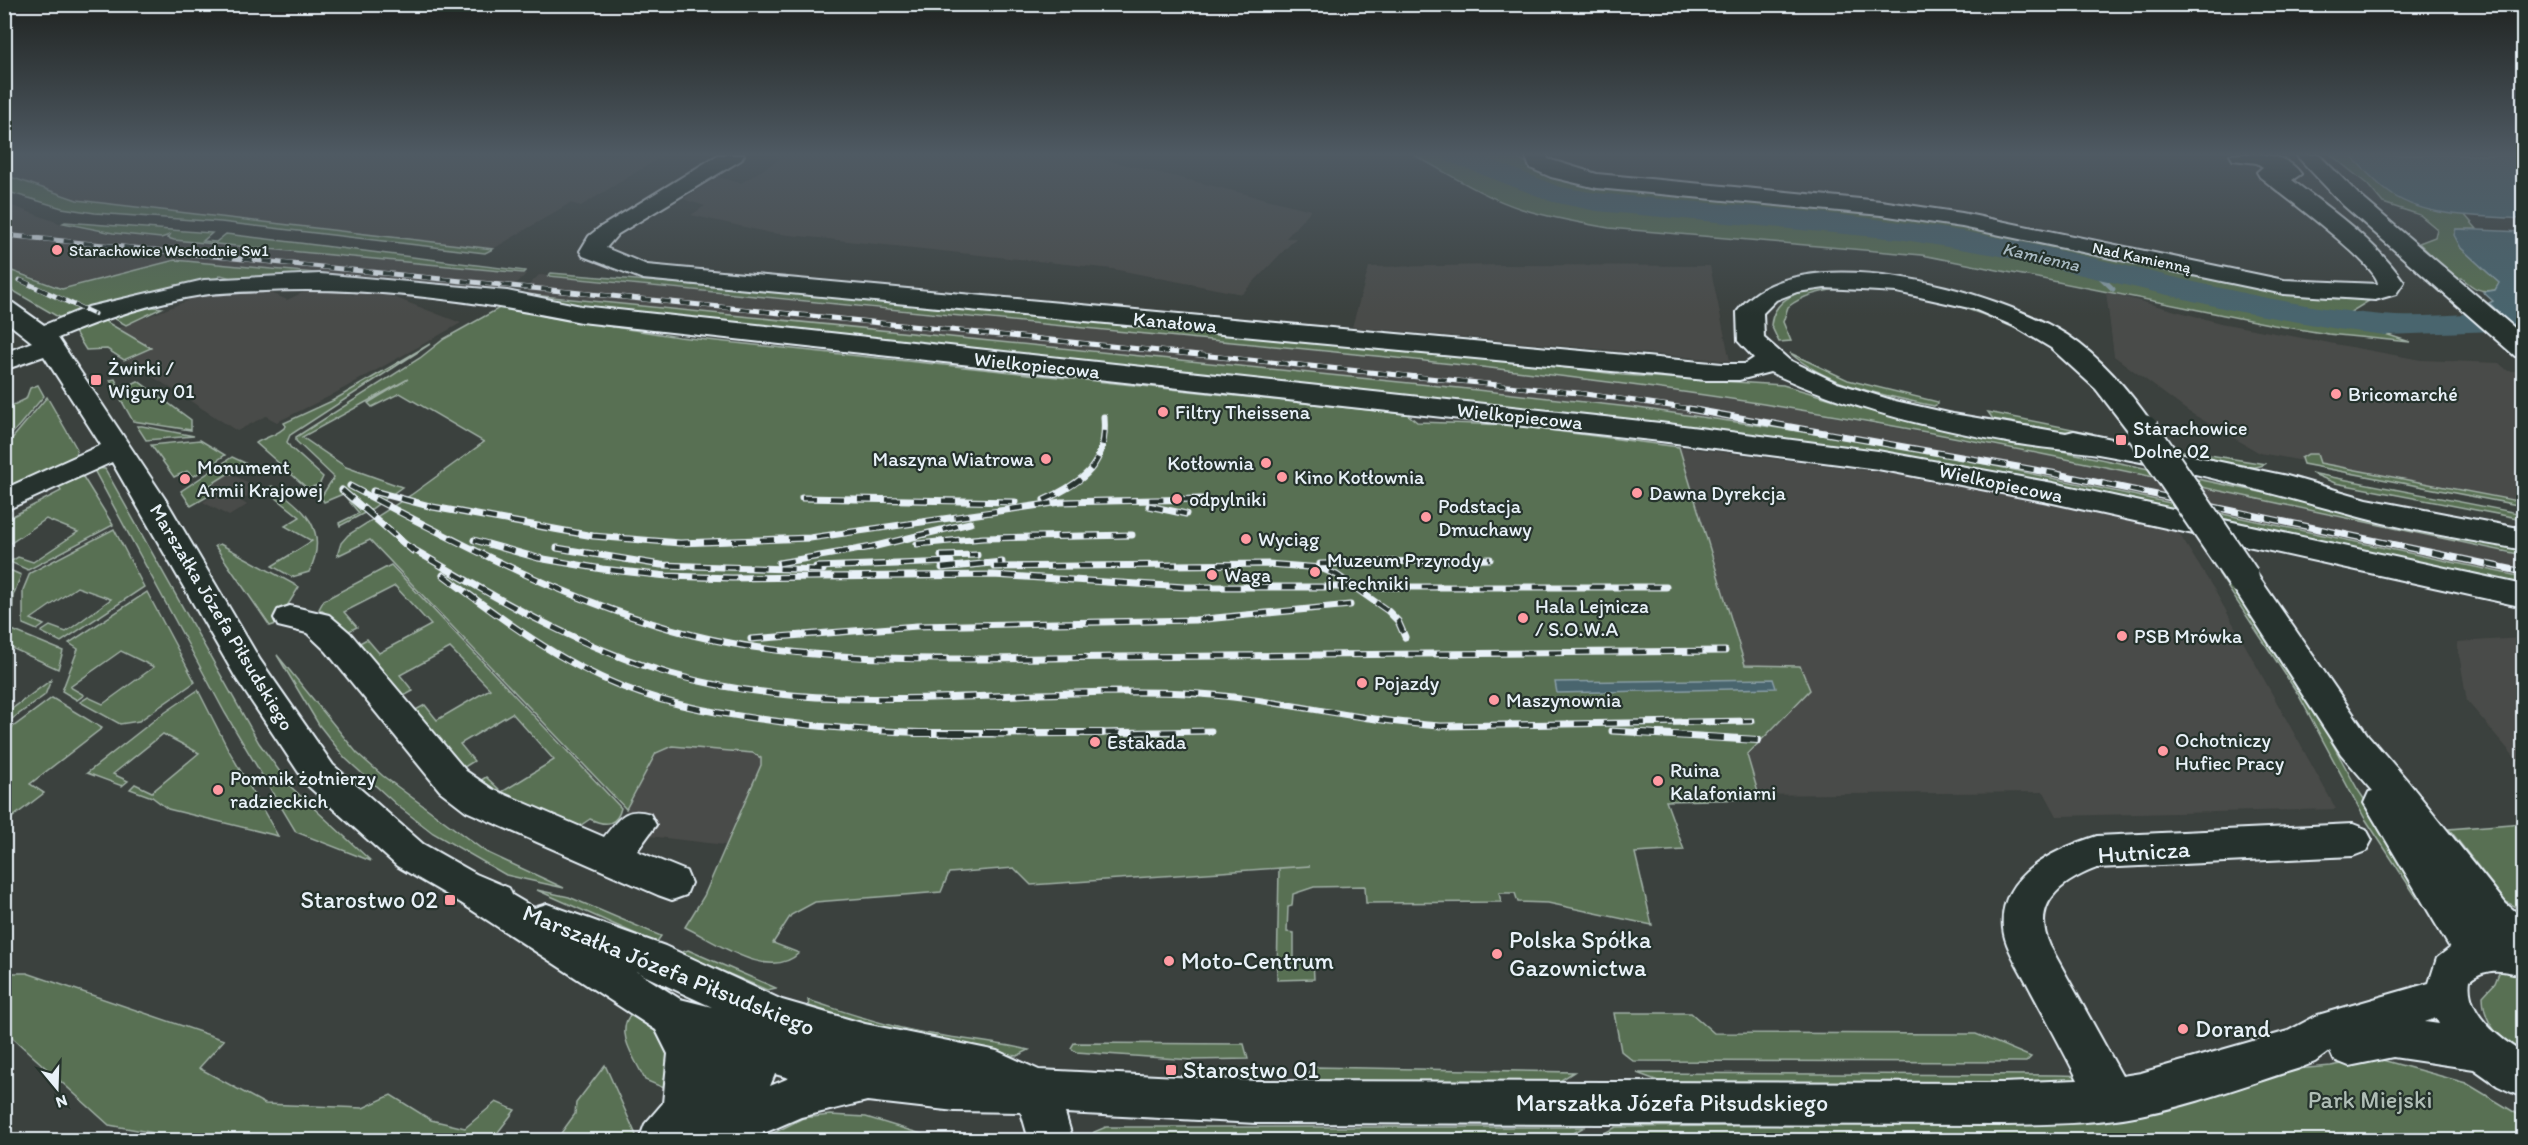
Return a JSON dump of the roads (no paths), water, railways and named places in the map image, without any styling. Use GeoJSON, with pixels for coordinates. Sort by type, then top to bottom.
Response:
{"type":"FeatureCollection","features":[{"type":"Feature","properties":{"kind":"street","name":"Kanałowa"},"geometry":{"type":"LineString","coordinates":[[649,208],[605,237],[643,272],[1706,372],[1748,380],[1767,380],[1774,364]]}},
{"type":"Feature","properties":{"kind":"street","name":"Nad Kamienną"},"geometry":{"type":"LineString","coordinates":[[1884,208],[1962,220],[2284,287],[2373,292],[2390,286],[2391,278],[2375,260],[2315,208]]}},
{"type":"Feature","properties":{"kind":"street"},"geometry":{"type":"LineString","coordinates":[[2361,208],[2519,347]]}},
{"type":"Feature","properties":{"kind":"street"},"geometry":{"type":"LineString","coordinates":[[2523,540],[2366,509],[2287,486],[2093,445],[1984,431],[1839,392],[1774,364],[1749,334],[1747,320],[1755,305],[1773,293],[1809,282],[1848,280],[1930,289],[1984,304],[2031,325],[2073,351],[2113,389],[2143,431],[2243,578],[2354,744],[2396,826],[2471,947],[2468,956],[2451,970],[2448,994],[2455,1012],[2484,1050],[2523,1078]]}},
{"type":"Feature","properties":{"kind":"street","name":"Wielkopiecowa"},"geometry":{"type":"LineString","coordinates":[[4,362],[46,339],[123,304],[209,286],[320,282],[507,299],[581,314],[826,343],[1636,429],[1867,458],[2042,491],[2523,596]]}},
{"type":"Feature","properties":{"kind":"street","name":"Marszałka Józefa Piłsudskiego"},"geometry":{"type":"LineString","coordinates":[[4,308],[46,339],[152,502],[248,669],[320,775],[398,846],[671,1016],[759,1037],[872,1082],[955,1090],[1037,1090],[1256,1102],[2002,1104],[2111,1098],[2173,1086],[2300,1048],[2318,1035],[2448,994]]}},
{"type":"Feature","properties":{"kind":"street","name":"Kanałowa"},"geometry":{"type":"LineString","coordinates":[[1706,372],[1774,364]]}},
{"type":"Feature","properties":{"kind":"street"},"geometry":{"type":"LineString","coordinates":[[4,501],[64,471],[118,449]]}},
{"type":"Feature","properties":{"kind":"street"},"geometry":{"type":"LineString","coordinates":[[2287,486],[2343,492],[2523,525]]}},
{"type":"Feature","properties":{"kind":"street"},"geometry":{"type":"LineString","coordinates":[[290,618],[317,623],[338,642],[453,781],[479,800],[672,883]]}},
{"type":"Feature","properties":{"kind":"street"},"geometry":{"type":"LineString","coordinates":[[2354,744],[2393,789],[2492,916],[2523,942]]}},
{"type":"Feature","properties":{"kind":"street"},"geometry":{"type":"LineString","coordinates":[[610,856],[637,825]]}},
{"type":"Feature","properties":{"kind":"street","name":"Hutnicza"},"geometry":{"type":"LineString","coordinates":[[2111,1098],[2032,954],[2023,928],[2026,904],[2033,889],[2071,862],[2097,852],[2353,840]]}},
{"type":"Feature","properties":{"kind":"street","name":"Marszałka Józefa Piłsudskiego"},"geometry":{"type":"LineString","coordinates":[[475,892],[651,959],[759,1037],[865,1044],[997,1071],[1037,1090]]}},
{"type":"Feature","properties":{"kind":"street"},"geometry":{"type":"LineString","coordinates":[[2468,956],[2499,953],[2523,958]]}},
{"type":"Feature","properties":{"kind":"street"},"geometry":{"type":"LineString","coordinates":[[671,1016],[688,1054],[685,1106],[691,1133]]}},
{"type":"Feature","properties":{"kind":"street"},"geometry":{"type":"LineString","coordinates":[[691,1133],[743,1092],[759,1037]]}},
{"type":"Feature","properties":{"kind":"street","name":"Marszałka Józefa Piłsudskiego"},"geometry":{"type":"LineString","coordinates":[[2300,1048],[2330,1050],[2393,1037],[2484,1050]]}},
{"type":"Feature","properties":{"kind":"street"},"geometry":{"type":"LineString","coordinates":[[691,1133],[815,1089],[872,1082]]}},
{"type":"Feature","properties":{"kind":"street"},"geometry":{"type":"LineString","coordinates":[[1037,1090],[1051,1140]]}},
{"type":"Feature","properties":{"kind":"water"},"geometry":{"type":"Polygon","coordinates":[[[2424,208],[2523,208],[2523,219],[2471,216],[2424,208]]]}},
{"type":"Feature","properties":{"kind":"water"},"geometry":{"type":"Polygon","coordinates":[[[2456,229],[2523,232],[2523,334],[2510,322],[2514,321],[2512,319],[2504,317],[2489,303],[2493,301],[2483,292],[2495,290],[2499,283],[2461,248],[2454,235],[2456,229]]]}},
{"type":"Feature","properties":{"kind":"water"},"geometry":{"type":"Polygon","coordinates":[[[1773,679],[1776,688],[1557,693],[1555,682],[1773,679]]]}},
{"type":"Feature","properties":{"kind":"waterway","name":"Kamienna"},"geometry":{"type":"LineString","coordinates":[[1666,208],[1899,230],[1996,246],[2236,302],[2338,319],[2385,325],[2524,320]]}},
{"type":"Feature","properties":{"kind":"waterway"},"geometry":{"type":"LineString","coordinates":[[2093,270],[2113,289]]}},
{"type":"Feature","properties":{"kind":"railway"},"geometry":{"type":"LineString","coordinates":[[4,235],[1578,393],[1699,410]]}},
{"type":"Feature","properties":{"kind":"railway"},"geometry":{"type":"LineString","coordinates":[[20,280],[94,314]]}},
{"type":"Feature","properties":{"kind":"railway"},"geometry":{"type":"LineString","coordinates":[[1689,409],[2052,473],[2524,572]]}},
{"type":"Feature","properties":{"kind":"railway"},"geometry":{"type":"LineString","coordinates":[[1044,500],[1071,486],[1090,469],[1102,447],[1104,417]]}},
{"type":"Feature","properties":{"kind":"railway"},"geometry":{"type":"LineString","coordinates":[[350,486],[517,571],[604,607],[693,635],[796,652],[849,657],[958,659],[1725,651]]}},
{"type":"Feature","properties":{"kind":"railway"},"geometry":{"type":"LineString","coordinates":[[342,490],[406,545]]}},
{"type":"Feature","properties":{"kind":"railway"},"geometry":{"type":"LineString","coordinates":[[373,491],[433,507],[593,536],[680,543],[810,538],[1061,502],[1202,499]]}},
{"type":"Feature","properties":{"kind":"railway"},"geometry":{"type":"LineString","coordinates":[[802,498],[1015,502]]}},
{"type":"Feature","properties":{"kind":"railway"},"geometry":{"type":"LineString","coordinates":[[1149,506],[1186,514]]}},
{"type":"Feature","properties":{"kind":"railway"},"geometry":{"type":"LineString","coordinates":[[779,563],[872,547],[970,523]]}},
{"type":"Feature","properties":{"kind":"railway"},"geometry":{"type":"LineString","coordinates":[[917,544],[983,538],[1132,535]]}},
{"type":"Feature","properties":{"kind":"railway"},"geometry":{"type":"LineString","coordinates":[[474,540],[538,558],[602,569],[667,576],[732,578],[993,575],[1185,587],[1354,587]]}},
{"type":"Feature","properties":{"kind":"railway"},"geometry":{"type":"LineString","coordinates":[[406,545],[568,635],[636,663],[671,674],[732,688],[795,695],[860,698],[1122,692],[1185,693],[1249,699],[1377,719],[1441,726],[1752,721]]}},
{"type":"Feature","properties":{"kind":"railway"},"geometry":{"type":"LineString","coordinates":[[406,545],[413,551]]}},
{"type":"Feature","properties":{"kind":"railway"},"geometry":{"type":"LineString","coordinates":[[557,548],[661,565],[823,570]]}},
{"type":"Feature","properties":{"kind":"railway"},"geometry":{"type":"LineString","coordinates":[[941,556],[977,555]]}},
{"type":"Feature","properties":{"kind":"railway"},"geometry":{"type":"LineString","coordinates":[[1320,564],[1490,559]]}},
{"type":"Feature","properties":{"kind":"railway"},"geometry":{"type":"LineString","coordinates":[[816,567],[951,562]]}},
{"type":"Feature","properties":{"kind":"railway"},"geometry":{"type":"LineString","coordinates":[[942,568],[1002,562]]}},
{"type":"Feature","properties":{"kind":"railway"},"geometry":{"type":"LineString","coordinates":[[994,567],[1268,564],[1321,568],[1337,575],[1354,587]]}},
{"type":"Feature","properties":{"kind":"railway"},"geometry":{"type":"LineString","coordinates":[[443,575],[507,622],[552,651],[599,676],[642,694],[701,709],[782,722],[835,728],[942,733]]}},
{"type":"Feature","properties":{"kind":"railway"},"geometry":{"type":"LineString","coordinates":[[1354,587],[1666,587]]}},
{"type":"Feature","properties":{"kind":"railway"},"geometry":{"type":"LineString","coordinates":[[1354,587],[1388,611],[1398,621],[1405,637]]}},
{"type":"Feature","properties":{"kind":"railway"},"geometry":{"type":"LineString","coordinates":[[751,639],[917,626],[1195,620],[1350,605]]}},
{"type":"Feature","properties":{"kind":"railway"},"geometry":{"type":"LineString","coordinates":[[942,733],[1050,734],[1211,731]]}},
{"type":"Feature","properties":{"kind":"railway"},"geometry":{"type":"LineString","coordinates":[[1612,731],[1664,734]]}},
{"type":"Feature","properties":{"kind":"railway"},"geometry":{"type":"LineString","coordinates":[[915,733],[942,733]]}},
{"type":"Feature","properties":{"kind":"railway"},"geometry":{"type":"LineString","coordinates":[[942,733],[1102,733]]}},
{"type":"Feature","properties":{"kind":"railway"},"geometry":{"type":"LineString","coordinates":[[1639,733],[1758,740]]}},
{"type":"Feature","properties":{"kind":"place","name":"Starachowice Wschodnie Sw1"},"geometry":{"type":"Point","coordinates":[57,250]}},
{"type":"Feature","properties":{"kind":"place","name":"Żwirki / Wigury 01"},"geometry":{"type":"Point","coordinates":[96,380]}},
{"type":"Feature","properties":{"kind":"place","name":"Bricomarché"},"geometry":{"type":"Point","coordinates":[2336,394]}},
{"type":"Feature","properties":{"kind":"place","name":"Filtry Theissena"},"geometry":{"type":"Point","coordinates":[1163,412]}},
{"type":"Feature","properties":{"kind":"place","name":"Starachowice Dolne 02"},"geometry":{"type":"Point","coordinates":[2121,440]}},
{"type":"Feature","properties":{"kind":"place","name":"Maszyna Wiatrowa"},"geometry":{"type":"Point","coordinates":[1046,459]}},
{"type":"Feature","properties":{"kind":"place","name":"Kotłownia"},"geometry":{"type":"Point","coordinates":[1266,463]}},
{"type":"Feature","properties":{"kind":"place","name":"Kino Kotłownia"},"geometry":{"type":"Point","coordinates":[1282,477]}},
{"type":"Feature","properties":{"kind":"place","name":"Monument Armii Krajowej"},"geometry":{"type":"Point","coordinates":[185,479]}},
{"type":"Feature","properties":{"kind":"place","name":"Dawna Dyrekcja"},"geometry":{"type":"Point","coordinates":[1637,493]}},
{"type":"Feature","properties":{"kind":"place","name":"odpylniki"},"geometry":{"type":"Point","coordinates":[1177,499]}},
{"type":"Feature","properties":{"kind":"place","name":"Podstacja Dmuchawy"},"geometry":{"type":"Point","coordinates":[1426,517]}},
{"type":"Feature","properties":{"kind":"place","name":"Wyciąg"},"geometry":{"type":"Point","coordinates":[1246,539]}},
{"type":"Feature","properties":{"kind":"place","name":"Muzeum Przyrody i Techniki"},"geometry":{"type":"Point","coordinates":[1315,572]}},
{"type":"Feature","properties":{"kind":"place","name":"Waga"},"geometry":{"type":"Point","coordinates":[1212,575]}},
{"type":"Feature","properties":{"kind":"place","name":"Hala Lejnicza / S.O.W.A"},"geometry":{"type":"Point","coordinates":[1523,618]}},
{"type":"Feature","properties":{"kind":"place","name":"PSB Mrówka"},"geometry":{"type":"Point","coordinates":[2122,636]}},
{"type":"Feature","properties":{"kind":"place","name":"Pojazdy"},"geometry":{"type":"Point","coordinates":[1362,683]}},
{"type":"Feature","properties":{"kind":"place","name":"Maszynownia"},"geometry":{"type":"Point","coordinates":[1494,700]}},
{"type":"Feature","properties":{"kind":"place","name":"Estakada"},"geometry":{"type":"Point","coordinates":[1095,742]}},
{"type":"Feature","properties":{"kind":"place","name":"Ochotniczy Hufiec Pracy"},"geometry":{"type":"Point","coordinates":[2163,751]}},
{"type":"Feature","properties":{"kind":"place","name":"Ruina Kalafoniarni"},"geometry":{"type":"Point","coordinates":[1658,781]}},
{"type":"Feature","properties":{"kind":"place","name":"Pomnik żołnierzy radzieckich"},"geometry":{"type":"Point","coordinates":[218,790]}},
{"type":"Feature","properties":{"kind":"place","name":"Starostwo 02"},"geometry":{"type":"Point","coordinates":[450,900]}},
{"type":"Feature","properties":{"kind":"place","name":"Polska Spółka Gazownictwa"},"geometry":{"type":"Point","coordinates":[1497,954]}},
{"type":"Feature","properties":{"kind":"place","name":"Moto-Centrum"},"geometry":{"type":"Point","coordinates":[1169,961]}},
{"type":"Feature","properties":{"kind":"place","name":"Dorand"},"geometry":{"type":"Point","coordinates":[2183,1029]}},
{"type":"Feature","properties":{"kind":"place","name":"Starostwo 01"},"geometry":{"type":"Point","coordinates":[1171,1070]}},
{"type":"Feature","properties":{"kind":"park label","name":"Park Miejski"},"geometry":{"type":"Point","coordinates":[2370,1100]}}]}
